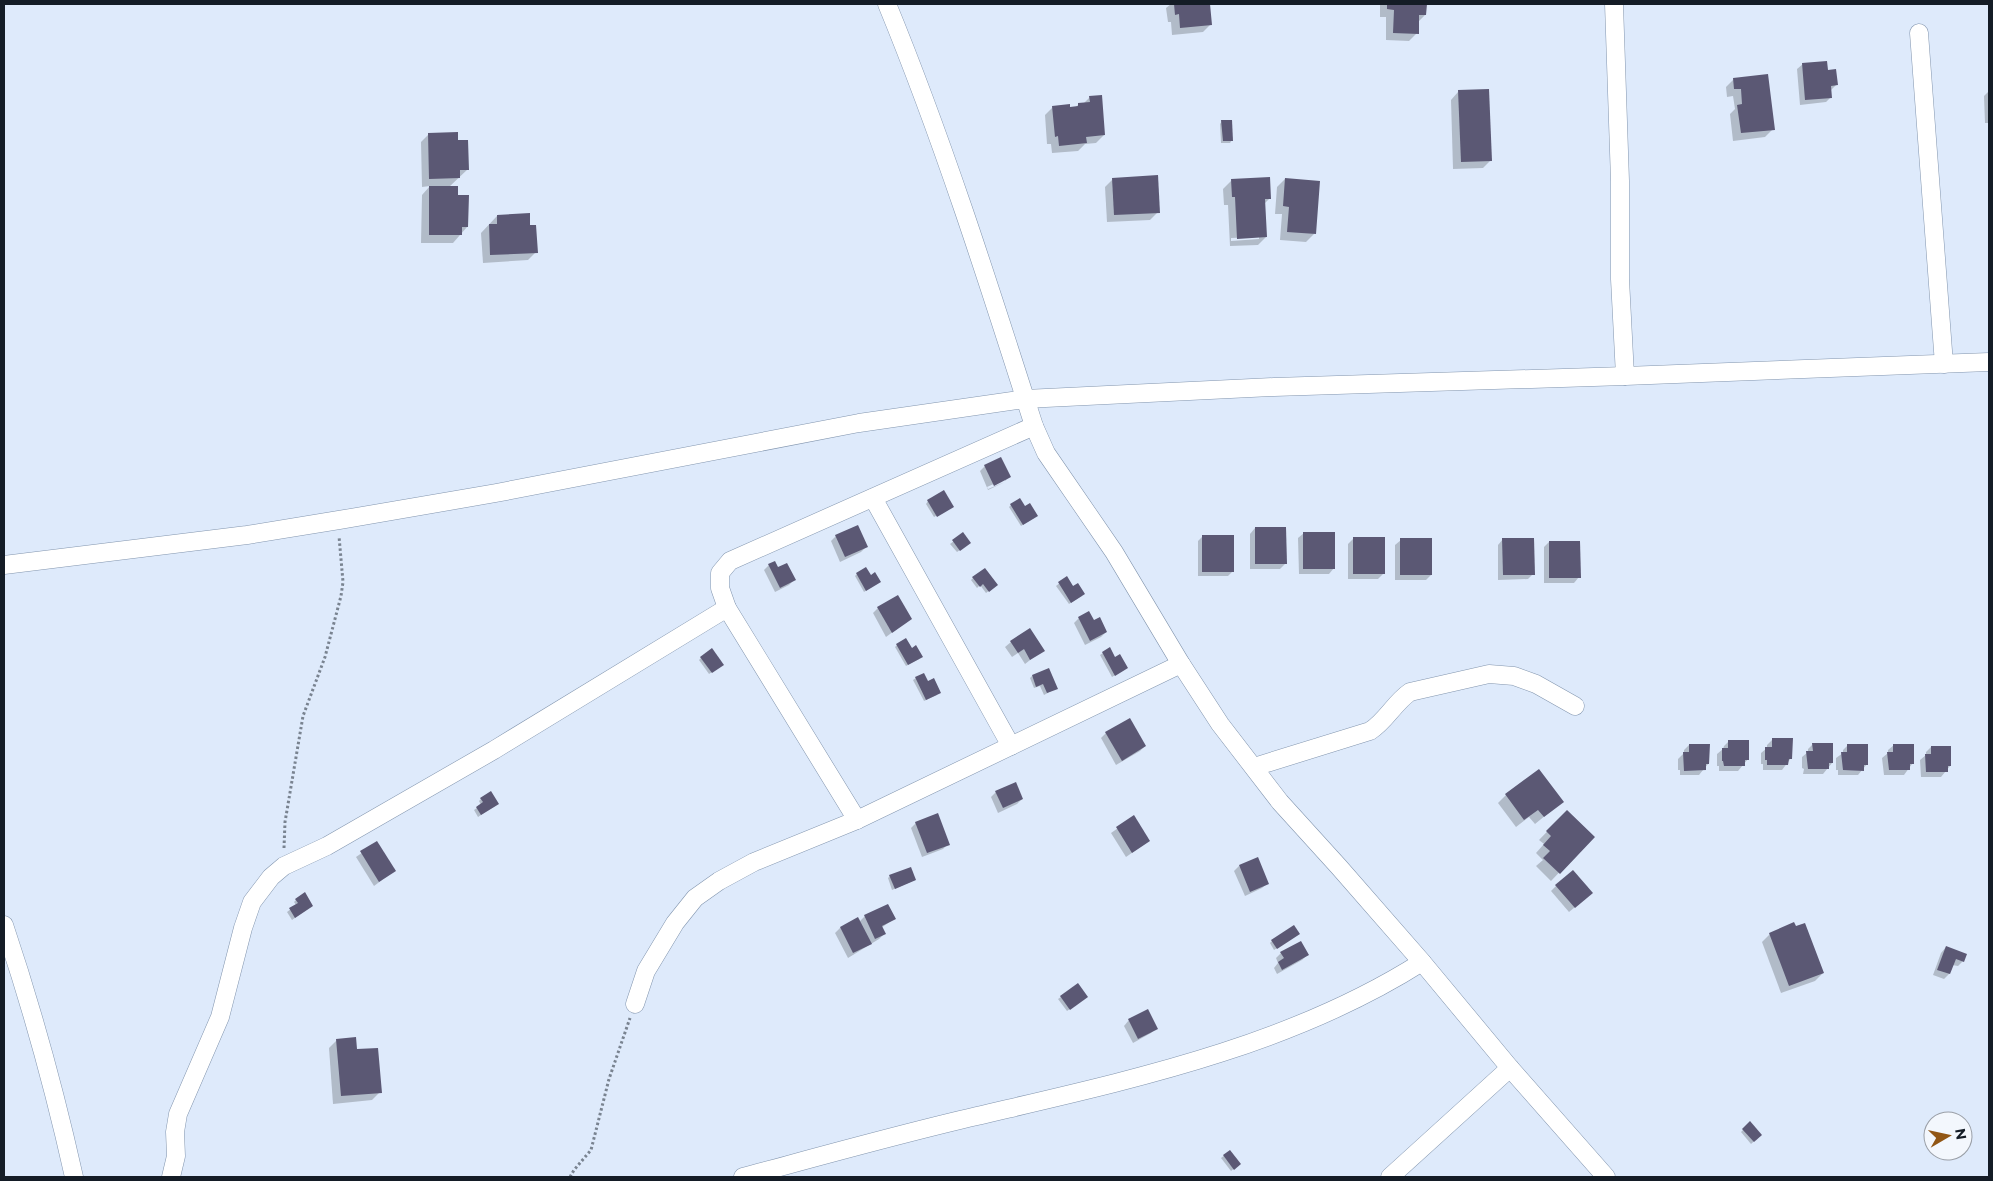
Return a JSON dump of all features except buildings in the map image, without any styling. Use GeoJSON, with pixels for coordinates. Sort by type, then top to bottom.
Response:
{"type":"FeatureCollection","features":[{"type":"Feature","properties":{"kind":"street"},"geometry":{"type":"LineString","coordinates":[[887,4],[906,48],[961,205],[1034,426],[1046,453],[1114,552],[1181,664],[1220,724],[1280,802],[1422,962],[1510,1068],[1606,1177]]}},
{"type":"Feature","properties":{"kind":"street"},"geometry":{"type":"LineString","coordinates":[[1614,4],[1620,180],[1620,280],[1625,376]]}},
{"type":"Feature","properties":{"kind":"street"},"geometry":{"type":"LineString","coordinates":[[1919,33],[1944,364]]}},
{"type":"Feature","properties":{"kind":"street"},"geometry":{"type":"LineString","coordinates":[[4,565],[247,535],[496,493],[860,423],[1025,399],[1274,386],[1625,376],[1989,362]]}},
{"type":"Feature","properties":{"kind":"street"},"geometry":{"type":"LineString","coordinates":[[857,820],[727,608],[720,588],[720,573],[730,561],[1034,426]]}},
{"type":"Feature","properties":{"kind":"street"},"geometry":{"type":"LineString","coordinates":[[872,498],[1011,746]]}},
{"type":"Feature","properties":{"kind":"street"},"geometry":{"type":"LineString","coordinates":[[171,1177],[176,1156],[175,1132],[178,1114],[220,1017],[243,928],[252,902],[271,877],[284,866],[327,846],[494,750],[727,608]]}},
{"type":"Feature","properties":{"kind":"street"},"geometry":{"type":"LineString","coordinates":[[635,1004],[646,971],[675,923],[695,898],[719,881],[754,862],[857,820],[1181,664]]}},
{"type":"Feature","properties":{"kind":"street"},"geometry":{"type":"LineString","coordinates":[[1254,767],[1370,731],[1379,726],[1399,700],[1410,692],[1490,674],[1514,676],[1529,681],[1575,706]]}},
{"type":"Feature","properties":{"kind":"street"},"geometry":{"type":"LineString","coordinates":[[4,925],[25,988],[51,1080],[74,1177]]}},
{"type":"Feature","properties":{"kind":"street"},"geometry":{"type":"LineString","coordinates":[[743,1177],[908,1132],[1180,1066],[1264,1038],[1352,1001],[1388,984],[1422,962]]}},
{"type":"Feature","properties":{"kind":"street"},"geometry":{"type":"LineString","coordinates":[[1390,1177],[1510,1068]]}},
{"type":"Feature","properties":{"kind":"path"},"geometry":{"type":"LineString","coordinates":[[284,866],[285,822],[303,716],[324,657],[341,596],[343,582],[338,520]]}},
{"type":"Feature","properties":{"kind":"path"},"geometry":{"type":"LineString","coordinates":[[570,1177],[591,1150],[609,1079],[635,1004]]}}]}
